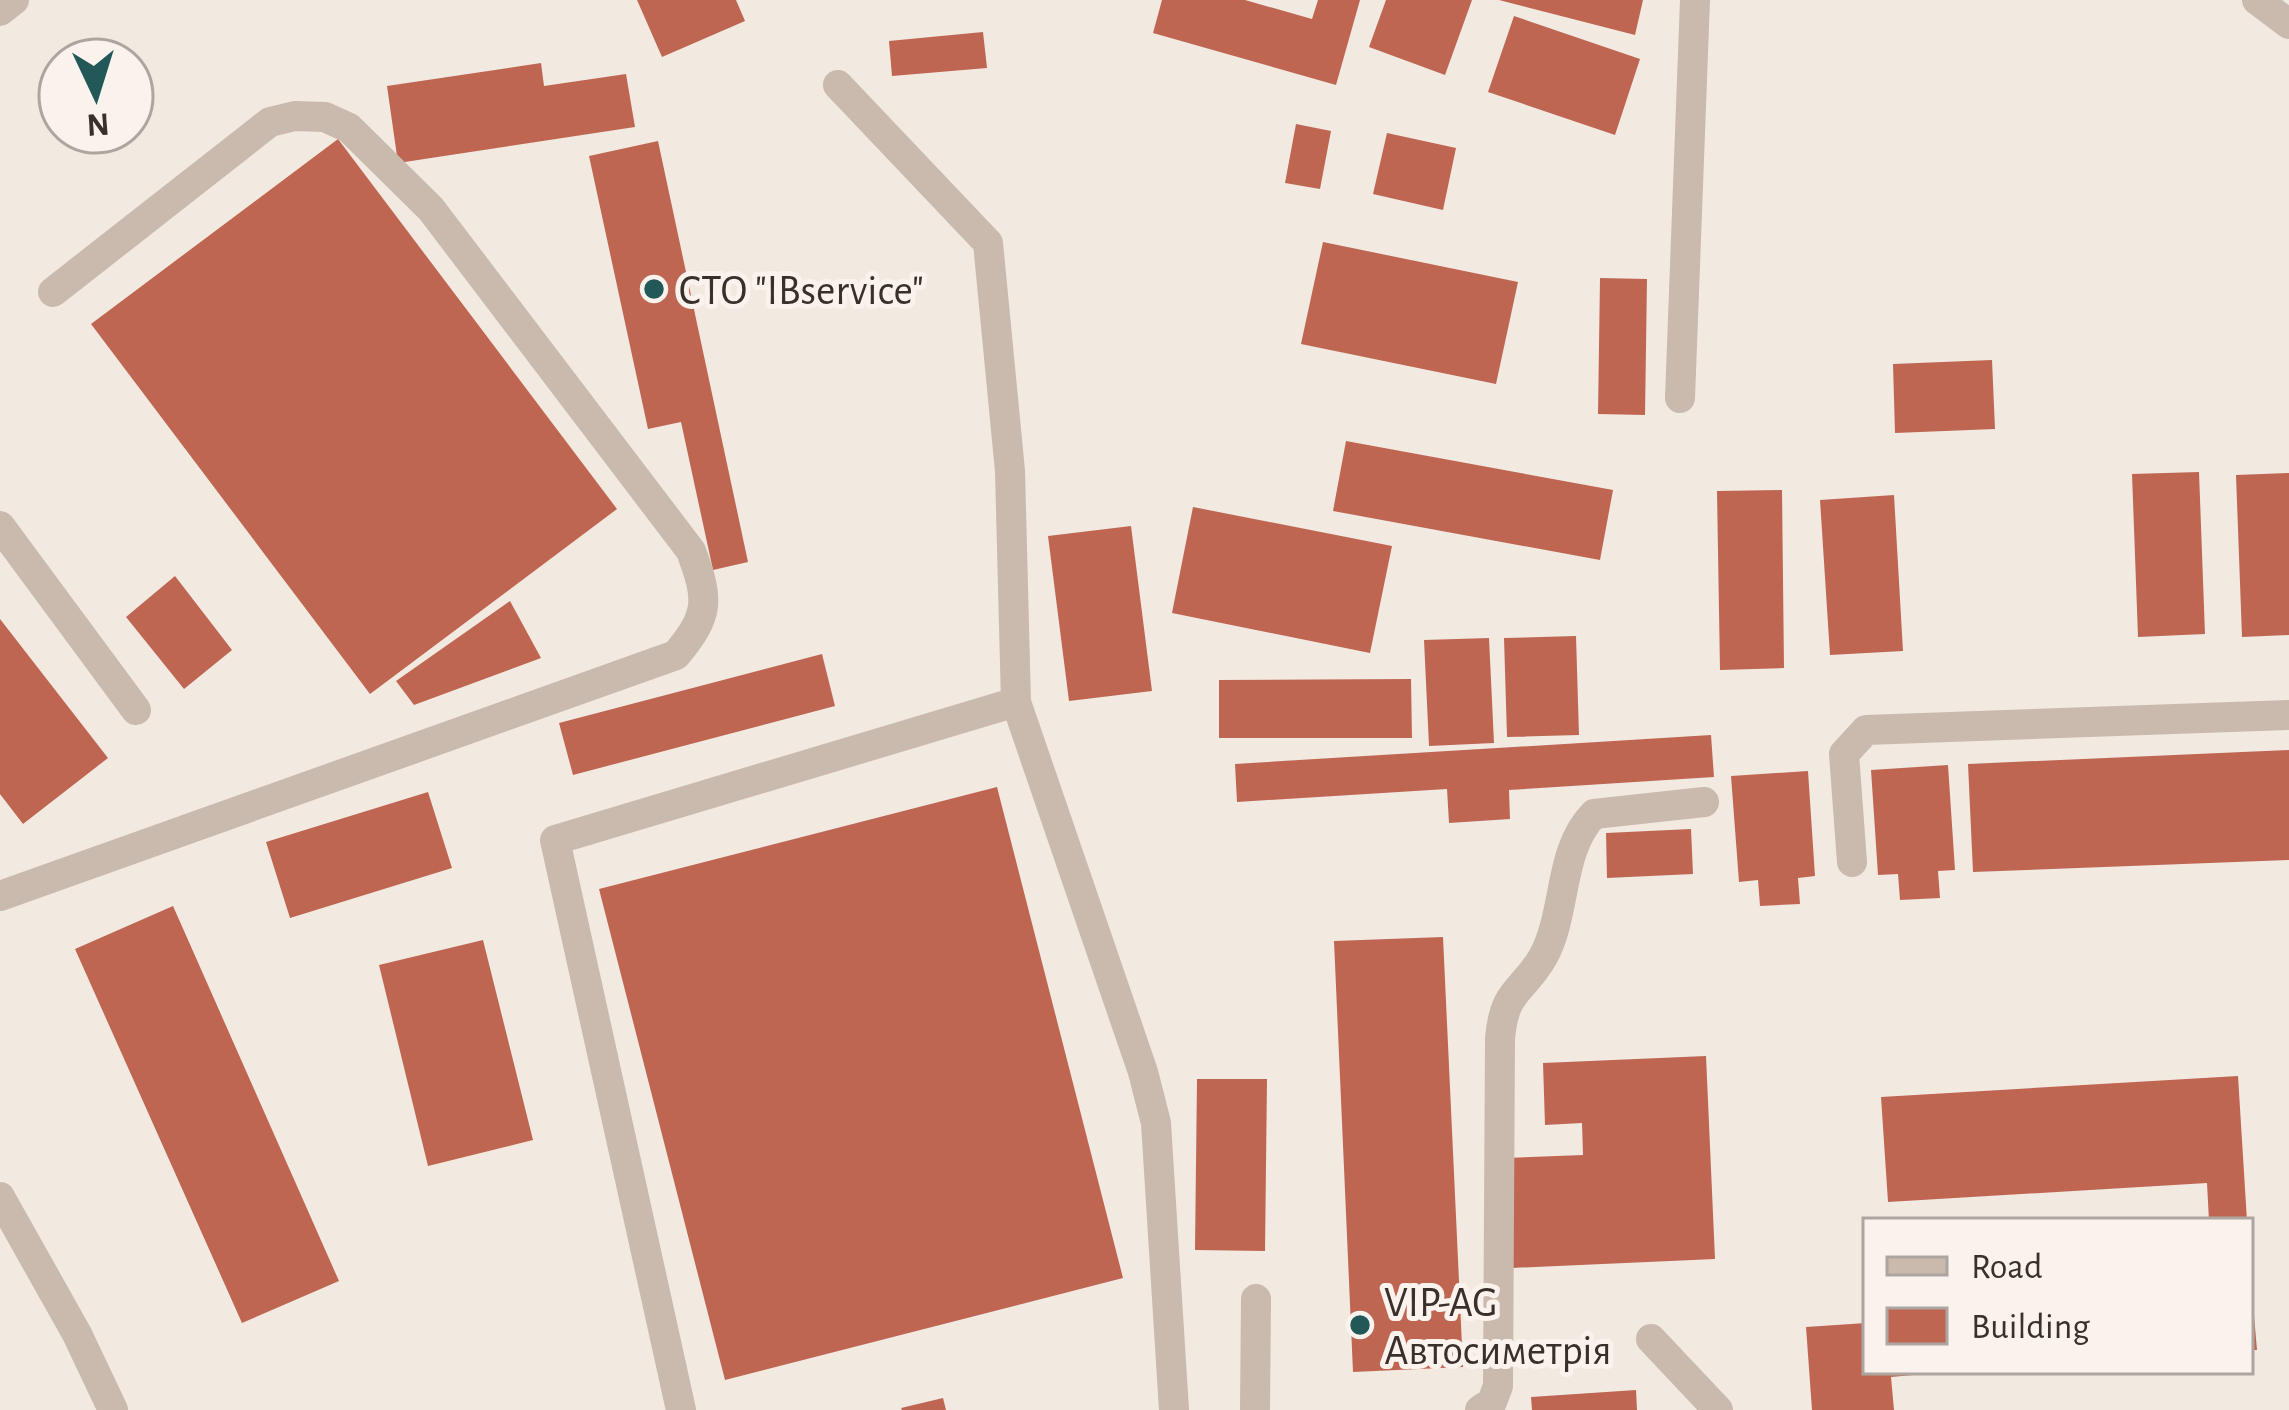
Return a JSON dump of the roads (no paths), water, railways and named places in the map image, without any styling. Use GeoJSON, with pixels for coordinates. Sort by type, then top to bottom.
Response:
{"type":"FeatureCollection","features":[{"type":"Feature","properties":{"kind":"street"},"geometry":{"type":"LineString","coordinates":[[0,11],[14,0]]}},
{"type":"Feature","properties":{"kind":"street"},"geometry":{"type":"LineString","coordinates":[[1680,398],[1695,0]]}},
{"type":"Feature","properties":{"kind":"street"},"geometry":{"type":"LineString","coordinates":[[2257,0],[2289,24]]}},
{"type":"Feature","properties":{"kind":"street"},"geometry":{"type":"LineString","coordinates":[[838,85],[988,243],[1010,471],[1016,702],[1144,1072],[1156,1123],[1174,1410]]}},
{"type":"Feature","properties":{"kind":"street"},"geometry":{"type":"LineString","coordinates":[[0,896],[676,655],[700,626],[705,590],[691,551],[431,209],[349,128],[326,117],[296,116],[269,122],[53,292]]}},
{"type":"Feature","properties":{"kind":"street"},"geometry":{"type":"LineString","coordinates":[[0,526],[136,710]]}},
{"type":"Feature","properties":{"kind":"street"},"geometry":{"type":"LineString","coordinates":[[682,1410],[555,840],[1016,702]]}},
{"type":"Feature","properties":{"kind":"street"},"geometry":{"type":"LineString","coordinates":[[1852,862],[1844,754],[1866,730],[2289,715]]}},
{"type":"Feature","properties":{"kind":"street"},"geometry":{"type":"LineString","coordinates":[[1480,1410],[1492,1402],[1498,1386],[1500,1039],[1507,1000],[1544,956],[1585,824],[1594,814],[1704,802]]}},
{"type":"Feature","properties":{"kind":"street"},"geometry":{"type":"LineString","coordinates":[[0,1197],[77,1334],[112,1410]]}},
{"type":"Feature","properties":{"kind":"street"},"geometry":{"type":"LineString","coordinates":[[1255,1410],[1256,1299]]}},
{"type":"Feature","properties":{"kind":"street"},"geometry":{"type":"LineString","coordinates":[[1651,1339],[1718,1410]]}},
{"type":"Feature","properties":{"kind":"place","name":"СТО \"IBservice\""},"geometry":{"type":"Point","coordinates":[654,289]}},
{"type":"Feature","properties":{"kind":"place","name":"VIP-AG Автосиметрія"},"geometry":{"type":"Point","coordinates":[1360,1325]}}]}
